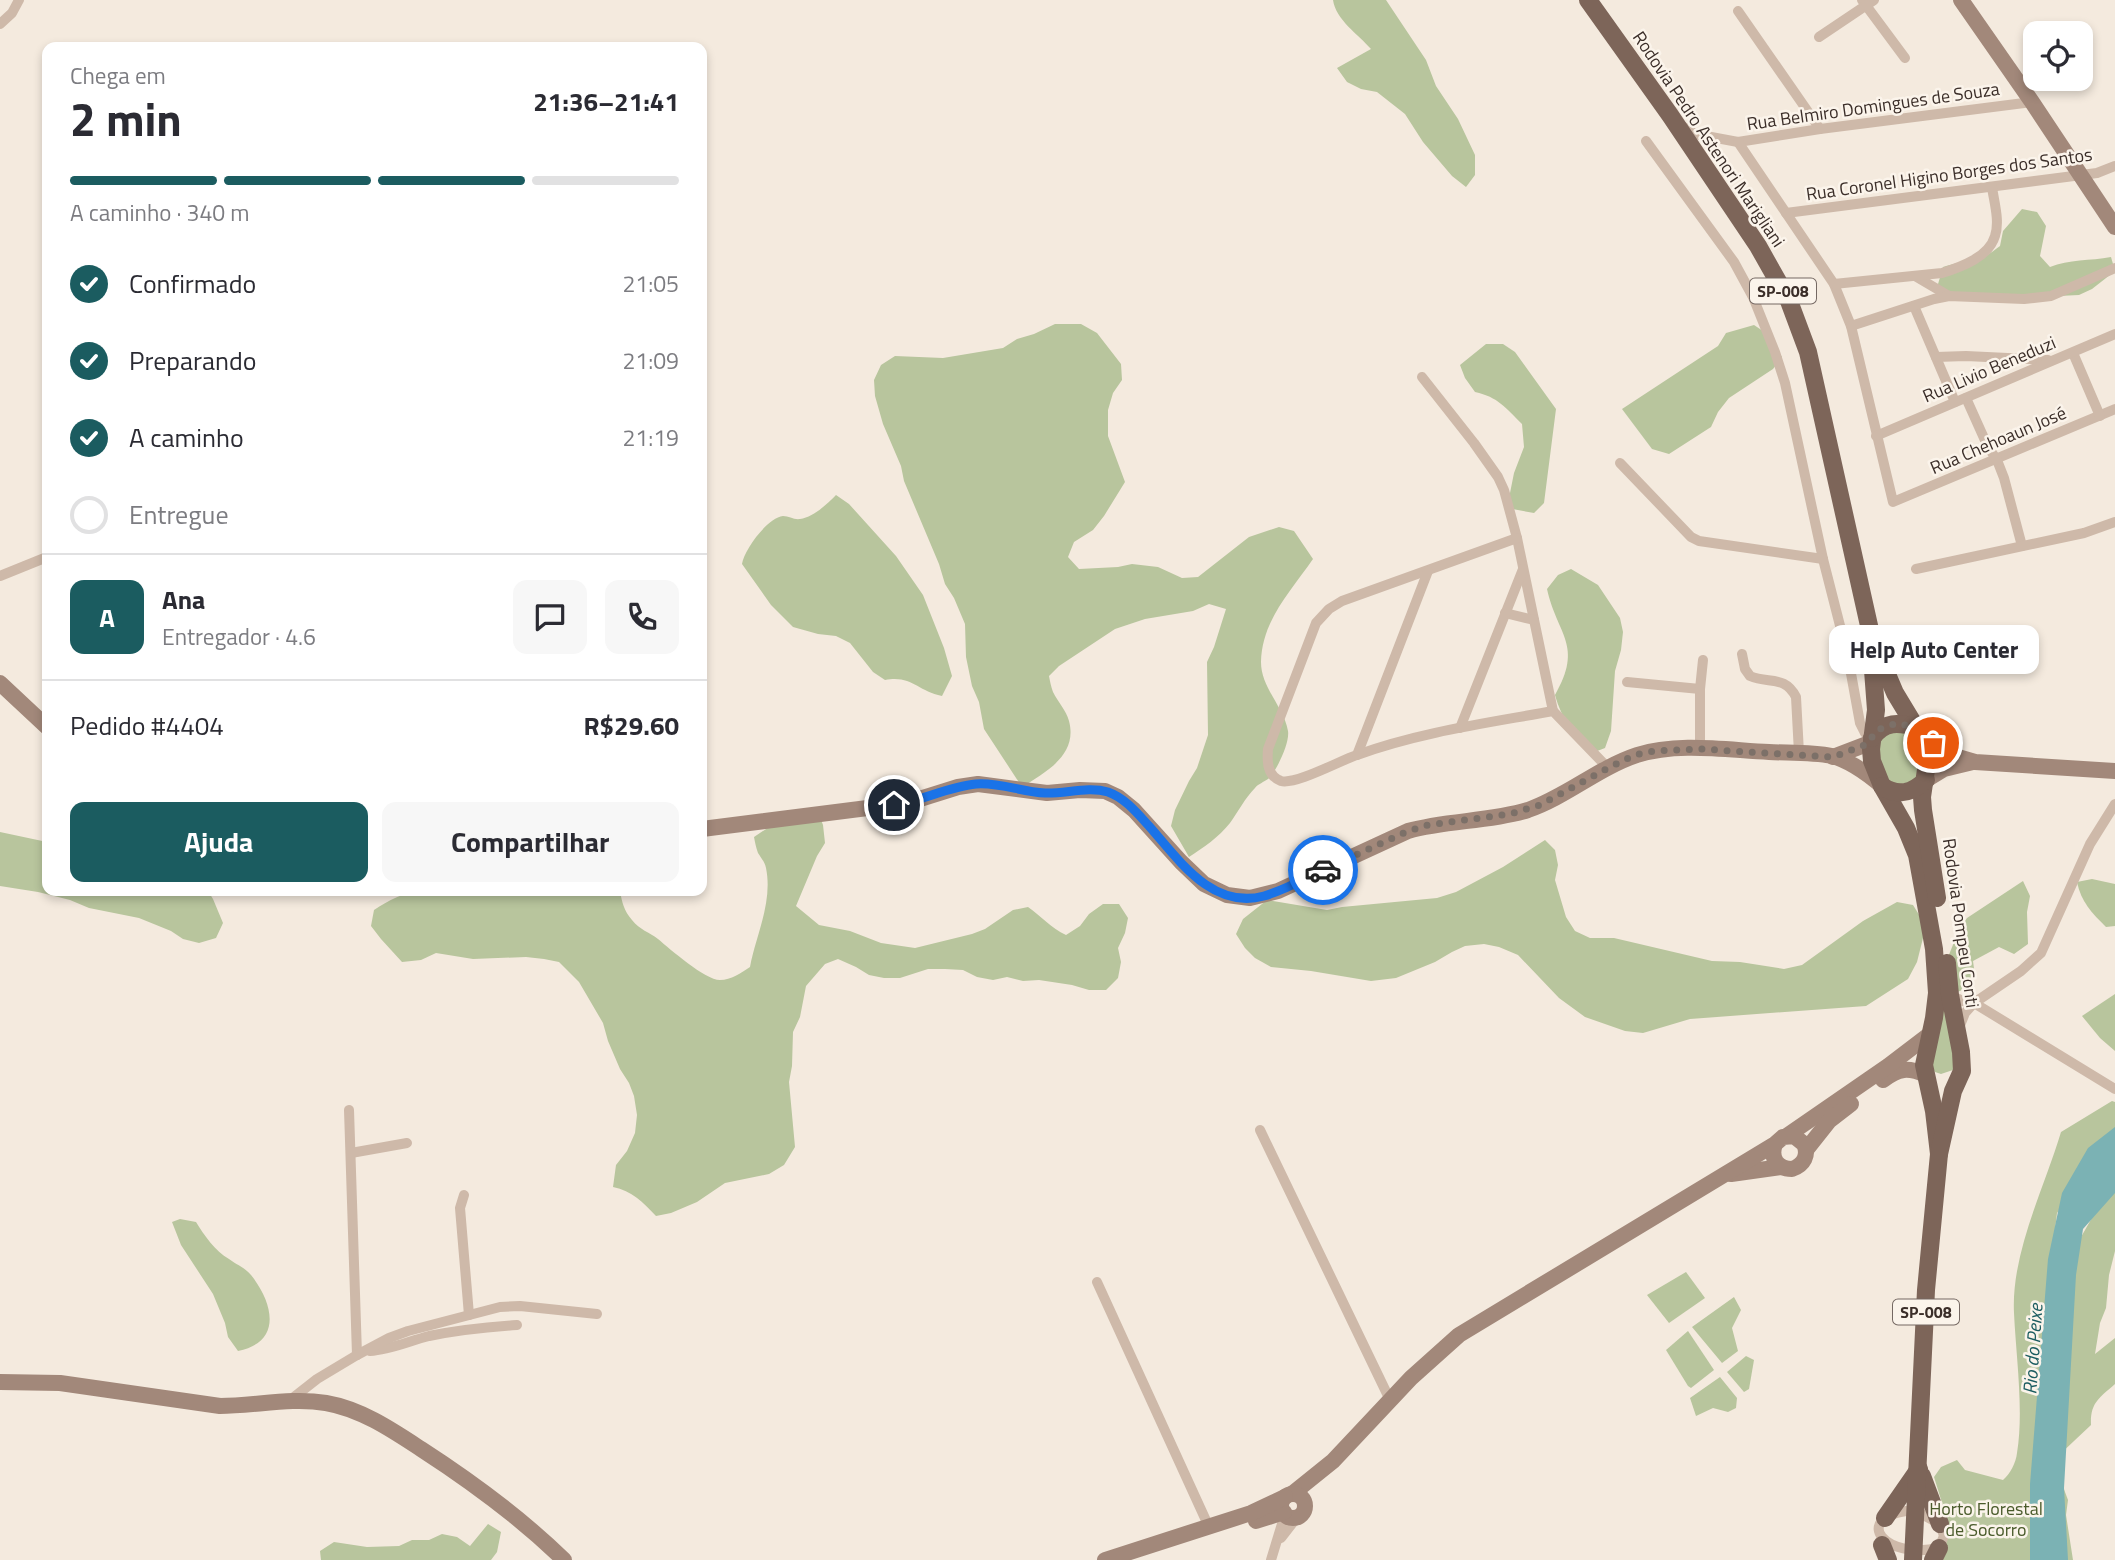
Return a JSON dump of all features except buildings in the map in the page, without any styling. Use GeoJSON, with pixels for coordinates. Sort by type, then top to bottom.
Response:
{"type":"FeatureCollection","features":[{"type":"Feature","properties":{"kind":"main road","name":"Rodovia Pedro Astenori Marigliani"},"geometry":{"type":"LineString","coordinates":[[1588,0],[1697,154],[1758,246],[1798,323],[1816,381],[1870,630],[1876,710],[1872,761],[1882,786]]}},
{"type":"Feature","properties":{"kind":"main road","name":"Rodovia Pedro Astenori Marigliani"},"geometry":{"type":"LineString","coordinates":[[1870,630],[1895,693],[1927,746],[1926,780]]}},
{"type":"Feature","properties":{"kind":"main road"},"geometry":{"type":"LineString","coordinates":[[1872,738],[1877,730],[1897,723],[1917,728]]}},
{"type":"Feature","properties":{"kind":"main road"},"geometry":{"type":"LineString","coordinates":[[1882,786],[1890,792],[1900,793],[1917,789],[1926,780]]}},
{"type":"Feature","properties":{"kind":"main road","name":"Rodovia Pompeu Conti"},"geometry":{"type":"LineString","coordinates":[[1926,780],[1922,797],[1923,810],[1962,1071]]}},
{"type":"Feature","properties":{"kind":"main road","name":"Rodovia Pompeu Conti"},"geometry":{"type":"LineString","coordinates":[[1882,786],[1912,841],[1925,894],[1937,976],[1934,1018],[1926,1052],[1926,1075]]}},
{"type":"Feature","properties":{"kind":"main road"},"geometry":{"type":"LineString","coordinates":[[1926,1075],[1942,1080],[1952,1078],[1962,1071]]}},
{"type":"Feature","properties":{"kind":"main road","name":"SP-008"},"geometry":{"type":"LineString","coordinates":[[1913,1558],[1926,1290],[1939,1154],[1954,1091],[1962,1071]]}},
{"type":"Feature","properties":{"kind":"main road","name":"SP-008"},"geometry":{"type":"LineString","coordinates":[[1926,1075],[1939,1154]]}},
{"type":"Feature","properties":{"kind":"main road"},"geometry":{"type":"LineString","coordinates":[[1885,1518],[1919,1469]]}},
{"type":"Feature","properties":{"kind":"main road"},"geometry":{"type":"LineString","coordinates":[[1919,1469],[1940,1524]]}},
{"type":"Feature","properties":{"kind":"street"},"geometry":{"type":"LineString","coordinates":[[0,24],[12,13],[19,0]]}},
{"type":"Feature","properties":{"kind":"street"},"geometry":{"type":"LineString","coordinates":[[1961,0],[2115,227]]}},
{"type":"Feature","properties":{"kind":"street"},"geometry":{"type":"LineString","coordinates":[[1819,37],[1867,2],[1905,58]]}},
{"type":"Feature","properties":{"kind":"street"},"geometry":{"type":"LineString","coordinates":[[1738,11],[1820,129]]}},
{"type":"Feature","properties":{"kind":"street","name":"Rua Belmiro Domingues de Souza"},"geometry":{"type":"LineString","coordinates":[[1670,115],[1685,130],[1738,142],[2032,102]]}},
{"type":"Feature","properties":{"kind":"street"},"geometry":{"type":"LineString","coordinates":[[1697,154],[1717,139]]}},
{"type":"Feature","properties":{"kind":"street"},"geometry":{"type":"LineString","coordinates":[[1646,141],[1734,262],[1765,325],[1785,383],[1823,559],[1848,657],[1860,723],[1865,733],[1872,738],[1867,744],[1833,757]]}},
{"type":"Feature","properties":{"kind":"street"},"geometry":{"type":"LineString","coordinates":[[1738,142],[1834,284],[1851,326],[1876,436]]}},
{"type":"Feature","properties":{"kind":"street","name":"Rua Coronel Higino Borges dos Santos"},"geometry":{"type":"LineString","coordinates":[[1786,213],[2096,173],[2115,166]]}},
{"type":"Feature","properties":{"kind":"street"},"geometry":{"type":"LineString","coordinates":[[1834,284],[1942,273],[1971,261],[1990,246],[1995,238],[1992,187]]}},
{"type":"Feature","properties":{"kind":"street"},"geometry":{"type":"LineString","coordinates":[[1851,326],[1949,296],[2051,296],[2115,268]]}},
{"type":"Feature","properties":{"kind":"street"},"geometry":{"type":"LineString","coordinates":[[1915,276],[1949,296]]}},
{"type":"Feature","properties":{"kind":"street"},"geometry":{"type":"LineString","coordinates":[[1914,306],[1936,357],[1997,460],[2022,546]]}},
{"type":"Feature","properties":{"kind":"street","name":"Rua Livio Beneduzi"},"geometry":{"type":"LineString","coordinates":[[1876,436],[2115,334]]}},
{"type":"Feature","properties":{"kind":"street"},"geometry":{"type":"LineString","coordinates":[[2073,352],[2101,416]]}},
{"type":"Feature","properties":{"kind":"street"},"geometry":{"type":"LineString","coordinates":[[1936,357],[1966,355],[2051,360]]}},
{"type":"Feature","properties":{"kind":"street"},"geometry":{"type":"LineString","coordinates":[[1422,377],[1497,477],[1509,506],[1553,711],[1608,768]]}},
{"type":"Feature","properties":{"kind":"street","name":"Rua Chehoaun José"},"geometry":{"type":"LineString","coordinates":[[1876,436],[1893,502],[2115,409]]}},
{"type":"Feature","properties":{"kind":"street"},"geometry":{"type":"LineString","coordinates":[[1620,463],[1691,537],[1699,541],[1823,559]]}},
{"type":"Feature","properties":{"kind":"street"},"geometry":{"type":"LineString","coordinates":[[1916,569],[2084,533],[2115,523]]}},
{"type":"Feature","properties":{"kind":"street"},"geometry":{"type":"LineString","coordinates":[[1517,538],[1342,600],[1321,616],[1268,749],[1266,763],[1272,774],[1285,782],[1296,780],[1357,754],[1460,728],[1553,711]]}},
{"type":"Feature","properties":{"kind":"street"},"geometry":{"type":"LineString","coordinates":[[0,576],[42,559]]}},
{"type":"Feature","properties":{"kind":"street"},"geometry":{"type":"LineString","coordinates":[[1460,728],[1523,569]]}},
{"type":"Feature","properties":{"kind":"street"},"geometry":{"type":"LineString","coordinates":[[1357,754],[1428,571]]}},
{"type":"Feature","properties":{"kind":"street"},"geometry":{"type":"LineString","coordinates":[[1505,613],[1534,620]]}},
{"type":"Feature","properties":{"kind":"street"},"geometry":{"type":"LineString","coordinates":[[1742,654],[1750,676],[1781,682],[1793,690],[1796,697],[1799,753]]}},
{"type":"Feature","properties":{"kind":"street"},"geometry":{"type":"LineString","coordinates":[[1700,749],[1703,660]]}},
{"type":"Feature","properties":{"kind":"street"},"geometry":{"type":"LineString","coordinates":[[1627,682],[1700,689]]}},
{"type":"Feature","properties":{"kind":"street"},"geometry":{"type":"LineString","coordinates":[[0,683],[42,722]]}},
{"type":"Feature","properties":{"kind":"street"},"geometry":{"type":"LineString","coordinates":[[1917,728],[1951,755],[1975,762],[2115,771]]}},
{"type":"Feature","properties":{"kind":"street"},"geometry":{"type":"LineString","coordinates":[[707,828],[907,803],[958,787],[978,784],[1047,793],[1105,791],[1118,797],[1134,810],[1204,884],[1227,895],[1250,898],[1278,891],[1408,831],[1428,825],[1510,814],[1540,805],[1635,755],[1654,751],[1700,749],[1833,757],[1865,772],[1882,786]]}},
{"type":"Feature","properties":{"kind":"street"},"geometry":{"type":"LineString","coordinates":[[1926,780],[1944,769],[1975,762]]}},
{"type":"Feature","properties":{"kind":"street"},"geometry":{"type":"LineString","coordinates":[[1956,1034],[1965,1013],[1974,1003],[2021,971],[2041,953],[2090,844],[2115,804]]}},
{"type":"Feature","properties":{"kind":"street"},"geometry":{"type":"LineString","coordinates":[[1950,995],[1974,1003],[2115,1089]]}},
{"type":"Feature","properties":{"kind":"street"},"geometry":{"type":"LineString","coordinates":[[1271,1560],[1292,1507],[1420,1368],[1459,1335],[1781,1140],[1930,1034]]}},
{"type":"Feature","properties":{"kind":"street"},"geometry":{"type":"LineString","coordinates":[[1721,1176],[1798,1167],[1804,1162],[1807,1150],[1829,1121],[1889,1076],[1905,1069],[1926,1075]]}},
{"type":"Feature","properties":{"kind":"street"},"geometry":{"type":"LineString","coordinates":[[349,1110],[360,1354]]}},
{"type":"Feature","properties":{"kind":"street"},"geometry":{"type":"LineString","coordinates":[[1260,1130],[1390,1400]]}},
{"type":"Feature","properties":{"kind":"street"},"geometry":{"type":"LineString","coordinates":[[1781,1140],[1800,1139],[1807,1150]]}},
{"type":"Feature","properties":{"kind":"street"},"geometry":{"type":"LineString","coordinates":[[1781,1140],[1773,1154],[1781,1167]]}},
{"type":"Feature","properties":{"kind":"street"},"geometry":{"type":"LineString","coordinates":[[351,1153],[407,1143]]}},
{"type":"Feature","properties":{"kind":"street"},"geometry":{"type":"LineString","coordinates":[[464,1195],[460,1208],[469,1315]]}},
{"type":"Feature","properties":{"kind":"street"},"geometry":{"type":"LineString","coordinates":[[1097,1282],[1209,1527]]}},
{"type":"Feature","properties":{"kind":"street"},"geometry":{"type":"LineString","coordinates":[[289,1401],[317,1379],[389,1338],[408,1331],[500,1307],[520,1306],[597,1314]]}},
{"type":"Feature","properties":{"kind":"street"},"geometry":{"type":"LineString","coordinates":[[360,1354],[471,1328],[517,1325]]}},
{"type":"Feature","properties":{"kind":"street"},"geometry":{"type":"LineString","coordinates":[[0,1382],[60,1383],[220,1406],[289,1401],[341,1406],[392,1430],[454,1471],[496,1501],[564,1560]]}},
{"type":"Feature","properties":{"kind":"street"},"geometry":{"type":"LineString","coordinates":[[1105,1560],[1251,1513],[1292,1507]]}},
{"type":"Feature","properties":{"kind":"street"},"geometry":{"type":"LineString","coordinates":[[1133,1560],[1292,1507]]}},
{"type":"Feature","properties":{"kind":"street"},"geometry":{"type":"LineString","coordinates":[[1916,1511],[1940,1524],[1944,1536],[1936,1554],[1929,1553],[1913,1558],[1885,1552],[1880,1529],[1885,1518],[1898,1512],[1916,1511]]}},
{"type":"Feature","properties":{"kind":"green space"},"geometry":{"type":"Polygon","coordinates":[[[1333,0],[1386,0],[1426,60],[1436,86],[1458,119],[1475,155],[1475,175],[1466,187],[1452,176],[1423,142],[1405,114],[1377,92],[1361,89],[1347,82],[1337,68],[1371,49],[1338,14],[1333,0]]]}},
{"type":"Feature","properties":{"kind":"green space"},"geometry":{"type":"Polygon","coordinates":[[[2022,209],[2037,212],[2046,226],[2040,256],[2050,267],[2072,261],[2111,257],[2115,271],[2092,289],[2079,295],[1975,300],[1936,291],[1943,267],[1977,260],[1994,251],[2000,246],[2003,231],[2022,209]]]}},
{"type":"Feature","properties":{"kind":"green space"},"geometry":{"type":"Polygon","coordinates":[[[1055,324],[1081,324],[1097,333],[1121,364],[1122,380],[1113,393],[1108,410],[1108,436],[1125,482],[1093,530],[1074,542],[1068,557],[1079,569],[1132,564],[1158,567],[1182,578],[1198,577],[1249,537],[1279,527],[1294,531],[1313,559],[1272,619],[1263,647],[1262,671],[1288,731],[1282,757],[1268,779],[1251,792],[1226,828],[1189,857],[1171,826],[1175,810],[1197,768],[1208,735],[1207,662],[1226,609],[1209,604],[1193,611],[1145,619],[1115,629],[1059,666],[1049,676],[1053,692],[1069,721],[1069,744],[1058,761],[1022,787],[984,729],[966,657],[965,624],[945,584],[904,481],[875,396],[874,380],[881,365],[895,356],[943,358],[1003,348],[1017,339],[1055,324]]]}},
{"type":"Feature","properties":{"kind":"green space"},"geometry":{"type":"Polygon","coordinates":[[[1754,325],[1766,333],[1782,357],[1773,369],[1729,398],[1711,427],[1669,454],[1652,449],[1622,409],[1718,346],[1726,333],[1754,325]]]}},
{"type":"Feature","properties":{"kind":"green space"},"geometry":{"type":"Polygon","coordinates":[[[1486,344],[1503,344],[1515,352],[1556,409],[1544,503],[1534,513],[1507,508],[1514,473],[1524,447],[1522,424],[1496,400],[1475,392],[1460,365],[1486,344]]]}},
{"type":"Feature","properties":{"kind":"green space"},"geometry":{"type":"Polygon","coordinates":[[[836,495],[849,504],[896,556],[923,595],[952,676],[942,696],[902,680],[885,680],[873,672],[850,643],[836,636],[793,627],[771,605],[742,564],[752,543],[770,522],[783,516],[798,519],[810,516],[836,495]]]}},
{"type":"Feature","properties":{"kind":"green space"},"geometry":{"type":"Polygon","coordinates":[[[1571,569],[1598,585],[1620,618],[1623,632],[1615,671],[1611,731],[1605,748],[1592,753],[1569,726],[1555,695],[1563,678],[1568,652],[1547,589],[1558,575],[1571,569]]]}},
{"type":"Feature","properties":{"kind":"green space"},"geometry":{"type":"Polygon","coordinates":[[[1906,729],[1922,745],[1918,781],[1890,786],[1880,760],[1880,741],[1883,734],[1906,729]]]}},
{"type":"Feature","properties":{"kind":"green space"},"geometry":{"type":"Polygon","coordinates":[[[818,812],[823,825],[825,843],[796,906],[819,925],[850,931],[881,943],[915,948],[972,934],[985,929],[1013,910],[1028,907],[1066,935],[1103,904],[1119,904],[1128,918],[1118,948],[1121,962],[1118,978],[1106,990],[1089,990],[1039,980],[1023,981],[1007,977],[993,980],[977,977],[963,970],[928,969],[900,978],[884,978],[869,975],[838,959],[825,964],[806,986],[800,1017],[793,1032],[789,1082],[795,1147],[784,1165],[769,1174],[725,1183],[697,1202],[656,1216],[637,1198],[613,1187],[616,1165],[627,1151],[635,1133],[637,1115],[634,1096],[608,1041],[603,1023],[579,982],[559,962],[544,959],[473,959],[436,953],[421,960],[402,962],[371,926],[374,910],[400,896],[621,896],[625,910],[638,926],[706,975],[714,979],[728,979],[750,967],[766,906],[766,868],[754,837],[784,817],[818,812]]]}},
{"type":"Feature","properties":{"kind":"green space"},"geometry":{"type":"Polygon","coordinates":[[[0,832],[42,841],[42,893],[0,886],[0,832]]]}},
{"type":"Feature","properties":{"kind":"green space"},"geometry":{"type":"Polygon","coordinates":[[[1545,840],[1555,850],[1558,865],[1555,880],[1566,917],[1575,931],[1590,938],[1614,938],[1712,961],[1784,969],[1802,965],[1863,921],[1897,902],[1913,905],[1926,926],[1917,962],[1908,979],[1866,1006],[1690,1019],[1643,1033],[1625,1031],[1585,1017],[1559,998],[1518,955],[1499,947],[1484,944],[1465,946],[1396,978],[1371,981],[1271,967],[1255,958],[1236,934],[1243,919],[1267,900],[1327,910],[1437,898],[1456,892],[1503,867],[1545,840]]]}},
{"type":"Feature","properties":{"kind":"green space"},"geometry":{"type":"Polygon","coordinates":[[[2092,879],[2115,884],[2115,926],[2106,927],[2081,896],[2077,882],[2092,879]]]}},
{"type":"Feature","properties":{"kind":"green space"},"geometry":{"type":"Polygon","coordinates":[[[2023,881],[2030,896],[2027,912],[2028,944],[2014,954],[1999,947],[1973,961],[1975,976],[1967,988],[1955,993],[1946,962],[1959,930],[1967,918],[2023,881]]]}},
{"type":"Feature","properties":{"kind":"green space"},"geometry":{"type":"Polygon","coordinates":[[[54,896],[211,896],[223,923],[216,938],[199,943],[183,939],[139,918],[89,908],[54,896]]]}},
{"type":"Feature","properties":{"kind":"green space"},"geometry":{"type":"Polygon","coordinates":[[[1942,992],[1956,1065],[1953,1070],[1941,1074],[1935,1072],[1932,1067],[1942,992]]]}},
{"type":"Feature","properties":{"kind":"green space"},"geometry":{"type":"Polygon","coordinates":[[[2115,994],[2115,1051],[2082,1016],[2115,994]]]}},
{"type":"Feature","properties":{"kind":"green space","name":"Horto Florestal de Socorro"},"geometry":{"type":"Polygon","coordinates":[[[2112,1101],[2115,1102],[2115,1133],[2057,1213],[2053,1247],[2077,1244],[2093,1216],[2115,1189],[2115,1251],[2095,1354],[2115,1338],[2115,1384],[2094,1406],[2091,1425],[2057,1457],[2068,1500],[2066,1515],[2073,1560],[1935,1560],[1945,1526],[1943,1506],[1934,1477],[1941,1467],[1957,1460],[1965,1470],[2003,1480],[2014,1464],[2020,1419],[2014,1290],[2023,1244],[2061,1132],[2112,1101]]]}},
{"type":"Feature","properties":{"kind":"green space"},"geometry":{"type":"Polygon","coordinates":[[[180,1219],[196,1222],[215,1247],[248,1272],[259,1286],[269,1309],[270,1320],[268,1331],[252,1346],[238,1351],[228,1337],[213,1294],[181,1245],[172,1222],[180,1219]]]}},
{"type":"Feature","properties":{"kind":"green space"},"geometry":{"type":"Polygon","coordinates":[[[1686,1272],[1705,1298],[1669,1323],[1647,1295],[1686,1272]]]}},
{"type":"Feature","properties":{"kind":"green space"},"geometry":{"type":"Polygon","coordinates":[[[1734,1297],[1741,1310],[1732,1328],[1738,1351],[1722,1363],[1692,1327],[1734,1297]]]}},
{"type":"Feature","properties":{"kind":"green space"},"geometry":{"type":"Polygon","coordinates":[[[1688,1331],[1714,1370],[1691,1388],[1666,1350],[1688,1331]]]}},
{"type":"Feature","properties":{"kind":"green space"},"geometry":{"type":"Polygon","coordinates":[[[1746,1356],[1754,1360],[1749,1389],[1744,1392],[1727,1372],[1746,1356]]]}},
{"type":"Feature","properties":{"kind":"green space"},"geometry":{"type":"Polygon","coordinates":[[[1720,1377],[1737,1398],[1736,1408],[1728,1412],[1713,1408],[1696,1416],[1690,1398],[1720,1377]]]}},
{"type":"Feature","properties":{"kind":"green space"},"geometry":{"type":"Polygon","coordinates":[[[488,1524],[501,1532],[497,1552],[491,1560],[321,1560],[320,1551],[334,1542],[367,1547],[399,1546],[412,1540],[429,1540],[442,1534],[457,1537],[470,1546],[488,1524]]]}},
{"type":"Feature","properties":{"kind":"water"},"geometry":{"type":"Polygon","coordinates":[[[2115,1127],[2115,1193],[2083,1229],[2076,1275],[2064,1488],[2068,1560],[2030,1560],[2030,1484],[2048,1259],[2062,1193],[2088,1148],[2115,1127]]]}},
{"type":"Feature","properties":{"kind":"way so far"},"geometry":{"type":"LineString","coordinates":[[1323,870],[1393,837],[1428,825],[1527,810],[1635,755],[1654,751],[1700,749],[1833,757],[1867,744],[1877,730],[1897,723],[1917,728],[1933,743]]}},
{"type":"Feature","properties":{"kind":"place","name":"Help Auto Center"},"geometry":{"type":"Point","coordinates":[1933,743]}},
{"type":"Feature","properties":{"kind":"route"},"geometry":{"type":"LineString","coordinates":[[894,805],[978,784],[1047,793],[1105,791],[1118,797],[1134,810],[1204,884],[1227,895],[1250,898],[1262,896],[1323,870]]}},
{"type":"Feature","properties":{"kind":"water label","name":"Rio do Peixe"},"geometry":{"type":"Point","coordinates":[2032,1349]}}]}
